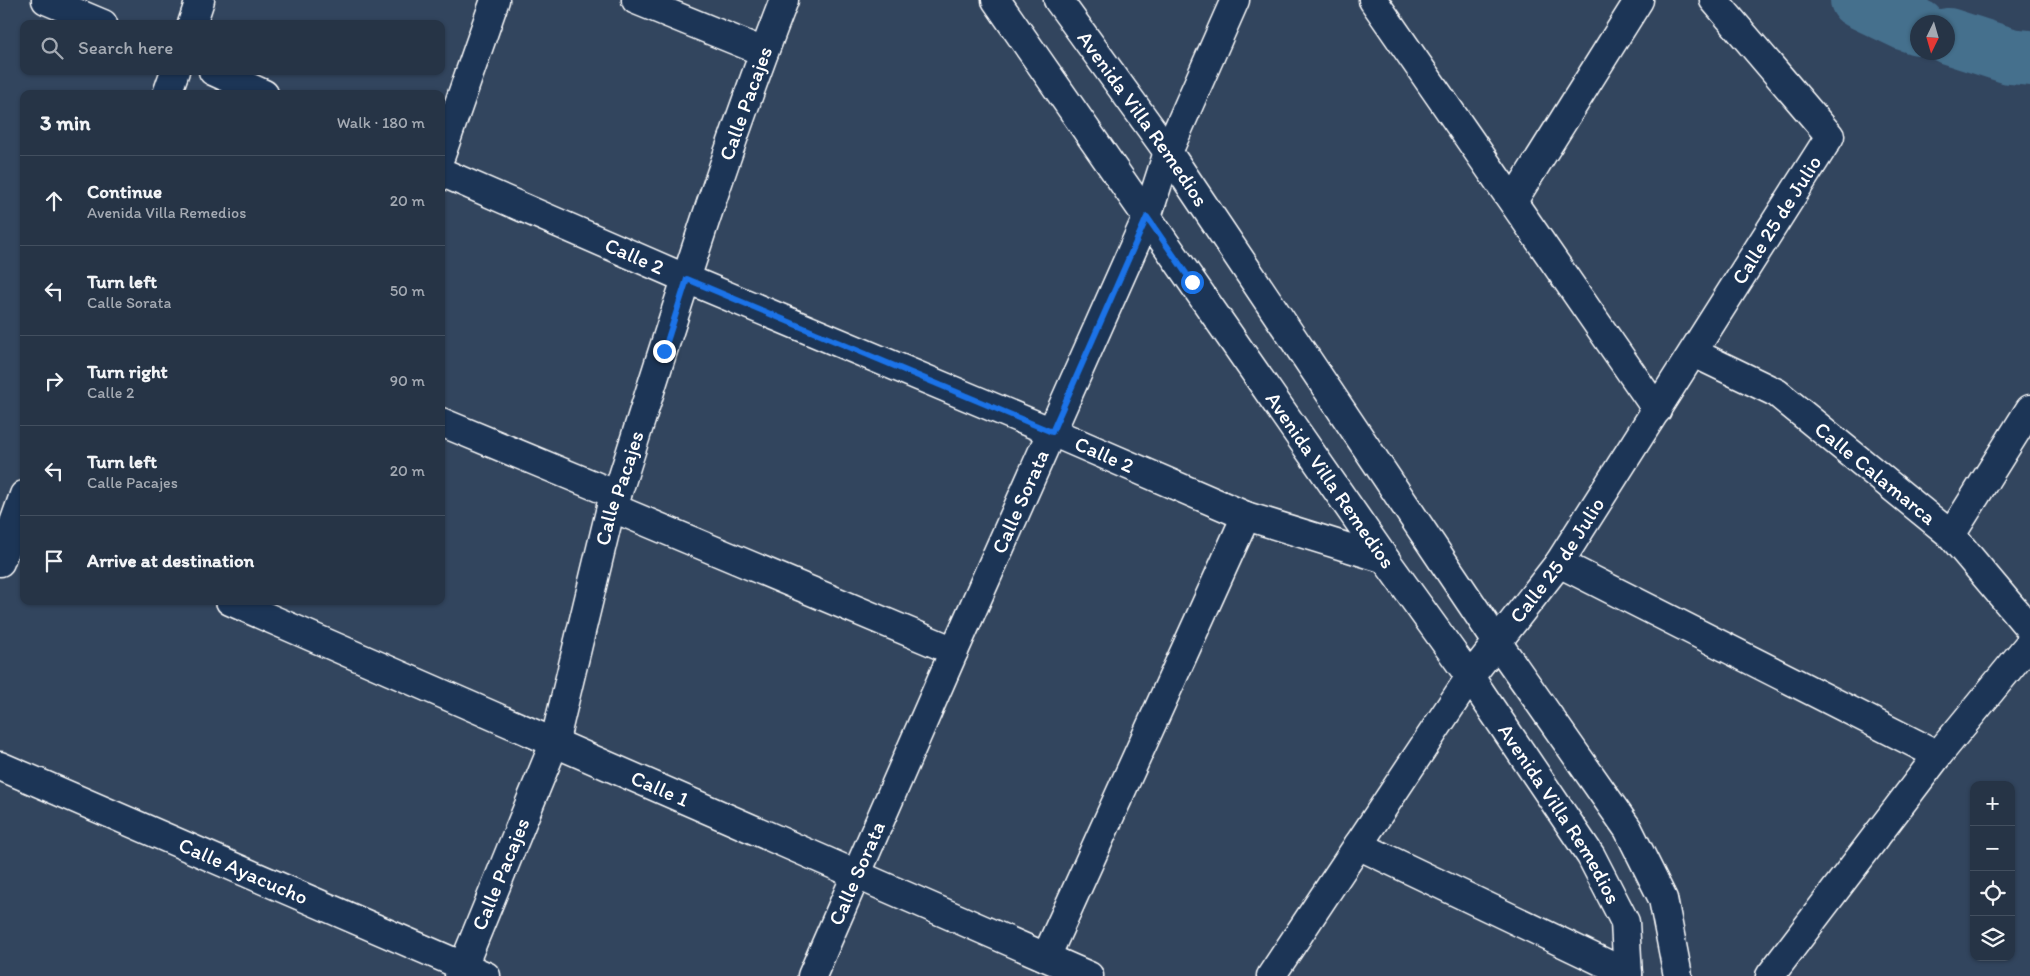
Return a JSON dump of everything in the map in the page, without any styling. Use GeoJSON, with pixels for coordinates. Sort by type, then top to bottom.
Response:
{"type":"FeatureCollection","features":[{"type":"Feature","properties":{"kind":"street"},"geometry":{"type":"LineString","coordinates":[[46,0],[94,20]]}},
{"type":"Feature","properties":{"kind":"street"},"geometry":{"type":"LineString","coordinates":[[193,20],[200,0]]}},
{"type":"Feature","properties":{"kind":"street"},"geometry":{"type":"LineString","coordinates":[[445,144],[495,0]]}},
{"type":"Feature","properties":{"kind":"street"},"geometry":{"type":"LineString","coordinates":[[636,0],[764,52]]}},
{"type":"Feature","properties":{"kind":"street","name":"Calle Pacajes"},"geometry":{"type":"LineString","coordinates":[[469,973],[554,744],[614,501],[764,52],[784,0]]}},
{"type":"Feature","properties":{"kind":"street","name":"Avenida Villa Remedios"},"geometry":{"type":"LineString","coordinates":[[996,0],[1385,559],[1470,677],[1591,856],[1625,922],[1628,975]]}},
{"type":"Feature","properties":{"kind":"street","name":"Avenida Villa Remedios"},"geometry":{"type":"LineString","coordinates":[[1058,0],[1168,152],[1497,642],[1628,829],[1663,899],[1678,976]]}},
{"type":"Feature","properties":{"kind":"street","name":"Calle Sorata"},"geometry":{"type":"LineString","coordinates":[[812,976],[1147,217],[1168,152],[1236,0]]}},
{"type":"Feature","properties":{"kind":"street"},"geometry":{"type":"LineString","coordinates":[[1373,0],[1657,410]]}},
{"type":"Feature","properties":{"kind":"street"},"geometry":{"type":"LineString","coordinates":[[1513,201],[1639,0]]}},
{"type":"Feature","properties":{"kind":"street","name":"Calle 25 de Julio"},"geometry":{"type":"LineString","coordinates":[[1271,976],[1470,677],[1559,563],[1830,136],[1714,0]]}},
{"type":"Feature","properties":{"kind":"street"},"geometry":{"type":"LineString","coordinates":[[168,90],[174,75]]}},
{"type":"Feature","properties":{"kind":"street"},"geometry":{"type":"LineString","coordinates":[[222,75],[255,90]]}},
{"type":"Feature","properties":{"kind":"street","name":"Calle 2"},"geometry":{"type":"LineString","coordinates":[[445,174],[687,279],[1052,432],[1246,516],[1385,559]]}},
{"type":"Feature","properties":{"kind":"street","name":"Calle Calamarca"},"geometry":{"type":"LineString","coordinates":[[1694,353],[1778,392],[1951,535],[2030,629]]}},
{"type":"Feature","properties":{"kind":"street"},"geometry":{"type":"LineString","coordinates":[[1951,535],[2030,409]]}},
{"type":"Feature","properties":{"kind":"street"},"geometry":{"type":"LineString","coordinates":[[445,424],[614,501],[954,651]]}},
{"type":"Feature","properties":{"kind":"street"},"geometry":{"type":"LineString","coordinates":[[0,562],[16,506]]}},
{"type":"Feature","properties":{"kind":"street"},"geometry":{"type":"LineString","coordinates":[[1046,957],[1246,516]]}},
{"type":"Feature","properties":{"kind":"street"},"geometry":{"type":"LineString","coordinates":[[1559,563],[1938,755]]}},
{"type":"Feature","properties":{"kind":"street","name":"Calle 1"},"geometry":{"type":"LineString","coordinates":[[249,605],[283,612],[554,744],[1089,976]]}},
{"type":"Feature","properties":{"kind":"street"},"geometry":{"type":"LineString","coordinates":[[1770,976],[1938,755],[2030,643]]}},
{"type":"Feature","properties":{"kind":"street","name":"Calle Ayacucho"},"geometry":{"type":"LineString","coordinates":[[0,766],[469,973]]}},
{"type":"Feature","properties":{"kind":"street"},"geometry":{"type":"LineString","coordinates":[[1358,845],[1628,975]]}},
{"type":"Feature","properties":{"kind":"waterway"},"geometry":{"type":"LineString","coordinates":[[1858,0],[1910,24]]}},
{"type":"Feature","properties":{"kind":"waterway"},"geometry":{"type":"LineString","coordinates":[[1955,38],[2010,56],[2030,58]]}},
{"type":"Feature","properties":{"kind":"route"},"geometry":{"type":"LineString","coordinates":[[664,351],[687,279],[1052,432],[1147,217],[1192,282]]}}]}
